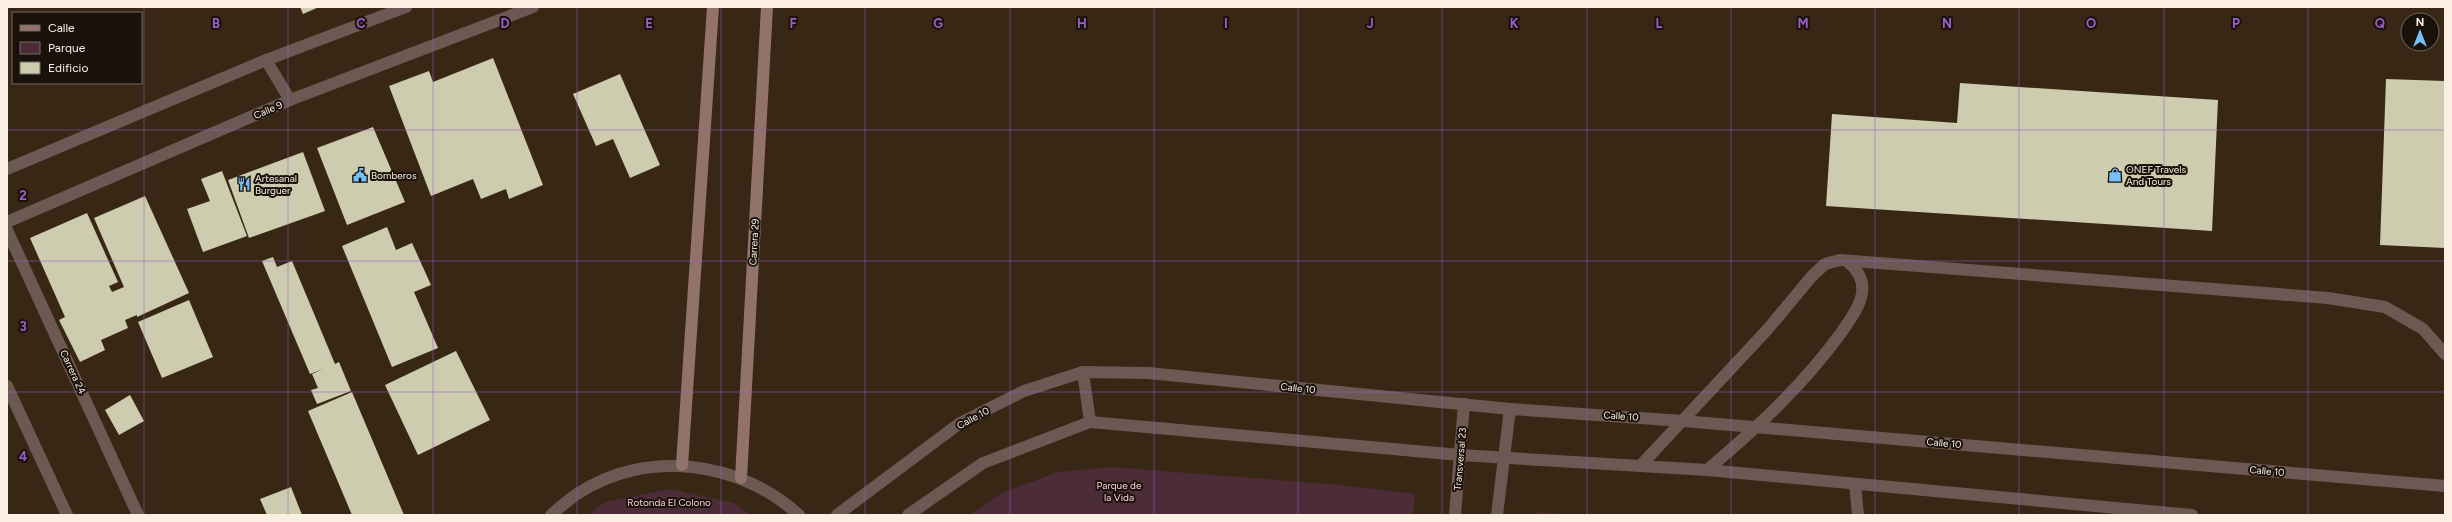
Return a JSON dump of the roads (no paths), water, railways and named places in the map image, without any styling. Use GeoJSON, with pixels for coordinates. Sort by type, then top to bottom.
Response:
{"type":"FeatureCollection","features":[{"type":"Feature","properties":{"kind":"main road"},"geometry":{"type":"LineString","coordinates":[[682,466],[713,7]]}},
{"type":"Feature","properties":{"kind":"main road","name":"Carrera 29"},"geometry":{"type":"LineString","coordinates":[[741,478],[767,7]]}},
{"type":"Feature","properties":{"kind":"street"},"geometry":{"type":"LineString","coordinates":[[7,169],[266,60],[406,7]]}},
{"type":"Feature","properties":{"kind":"street","name":"Calle 9"},"geometry":{"type":"LineString","coordinates":[[7,222],[290,100],[533,7]]}},
{"type":"Feature","properties":{"kind":"street"},"geometry":{"type":"LineString","coordinates":[[266,60],[290,100]]}},
{"type":"Feature","properties":{"kind":"street","name":"Carrera 24"},"geometry":{"type":"LineString","coordinates":[[7,230],[138,515]]}},
{"type":"Feature","properties":{"kind":"street"},"geometry":{"type":"LineString","coordinates":[[1641,465],[1684,421],[1720,377],[1767,330],[1812,276],[1832,261],[2328,298],[2356,302],[2385,307],[2398,314],[2423,329],[2445,354]]}},
{"type":"Feature","properties":{"kind":"street"},"geometry":{"type":"LineString","coordinates":[[1707,470],[1758,428],[1825,356],[1858,305],[1862,292],[1861,278],[1855,268],[1847,261]]}},
{"type":"Feature","properties":{"kind":"street"},"geometry":{"type":"LineString","coordinates":[[1083,372],[1090,422]]}},
{"type":"Feature","properties":{"kind":"street","name":"Calle 10"},"geometry":{"type":"LineString","coordinates":[[837,515],[960,424],[1024,391],[1083,372],[1148,373],[1510,409],[1684,421],[2445,486]]}},
{"type":"Feature","properties":{"kind":"street"},"geometry":{"type":"LineString","coordinates":[[7,386],[67,515]]}},
{"type":"Feature","properties":{"kind":"street","name":"Transversal 23"},"geometry":{"type":"LineString","coordinates":[[1455,515],[1464,404]]}},
{"type":"Feature","properties":{"kind":"street"},"geometry":{"type":"LineString","coordinates":[[1498,515],[1503,457],[1510,409]]}},
{"type":"Feature","properties":{"kind":"street"},"geometry":{"type":"LineString","coordinates":[[908,515],[983,463],[1090,422],[1460,455],[1707,470],[2134,512],[2192,515]]}},
{"type":"Feature","properties":{"kind":"street"},"geometry":{"type":"LineString","coordinates":[[551,515],[578,494],[611,478],[646,468],[682,466],[712,470],[741,478],[782,499],[799,515]]}},
{"type":"Feature","properties":{"kind":"street"},"geometry":{"type":"LineString","coordinates":[[1855,484],[1858,515]]}},
{"type":"Feature","properties":{"kind":"place","name":"Bomberos"},"geometry":{"type":"Point","coordinates":[360,175]}},
{"type":"Feature","properties":{"kind":"place","name":"ONEF Travels And Tours"},"geometry":{"type":"Point","coordinates":[2115,175]}},
{"type":"Feature","properties":{"kind":"place","name":"Artesanal Burguer"},"geometry":{"type":"Point","coordinates":[244,184]}},
{"type":"Feature","properties":{"kind":"park label","name":"Parque de la Vida"},"geometry":{"type":"Point","coordinates":[1119,490]}},
{"type":"Feature","properties":{"kind":"park label","name":"Rotonda El Colono"},"geometry":{"type":"Point","coordinates":[669,502]}}]}
